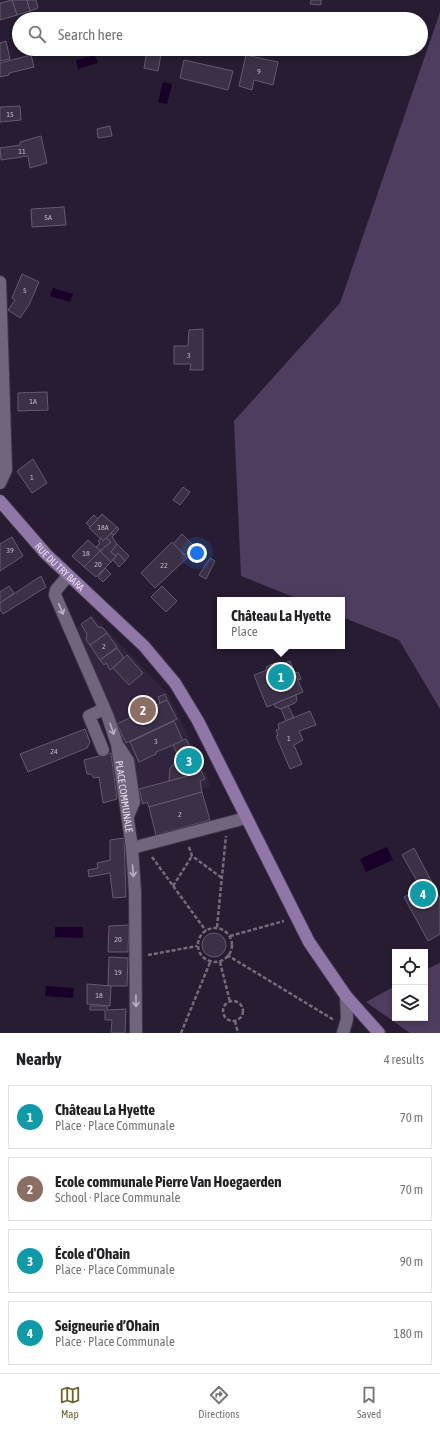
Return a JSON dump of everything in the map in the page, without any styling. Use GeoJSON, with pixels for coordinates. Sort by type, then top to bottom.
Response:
{"type":"FeatureCollection","features":[{"type":"Feature","properties":{"kind":"main road","name":"RUE DU TRY BARA"},"geometry":{"type":"LineString","coordinates":[[0,501],[22,529],[68,576],[126,627],[162,668],[187,702],[246,818]]}},
{"type":"Feature","properties":{"kind":"main road"},"geometry":{"type":"LineString","coordinates":[[246,818],[309,942],[346,996],[378,1033]]}},
{"type":"Feature","properties":{"kind":"street"},"geometry":{"type":"LineString","coordinates":[[0,282],[6,470],[0,483]]}},
{"type":"Feature","properties":{"kind":"street","name":"PLACE COMMUNALE"},"geometry":{"type":"LineString","coordinates":[[68,576],[56,590],[55,595],[104,709],[117,744],[128,818],[137,846],[136,1033]]}},
{"type":"Feature","properties":{"kind":"street"},"geometry":{"type":"LineString","coordinates":[[103,750],[89,716],[104,709]]}},
{"type":"Feature","properties":{"kind":"street"},"geometry":{"type":"LineString","coordinates":[[137,846],[186,835],[246,818]]}},
{"type":"Feature","properties":{"kind":"street"},"geometry":{"type":"LineString","coordinates":[[344,1028],[346,996]]}},
{"type":"Feature","properties":{"kind":"path"},"geometry":{"type":"LineString","coordinates":[[217,927],[228,824]]}},
{"type":"Feature","properties":{"kind":"path"},"geometry":{"type":"LineString","coordinates":[[186,835],[192,856],[222,879]]}},
{"type":"Feature","properties":{"kind":"path"},"geometry":{"type":"LineString","coordinates":[[137,846],[173,886],[206,931]]}},
{"type":"Feature","properties":{"kind":"path"},"geometry":{"type":"LineString","coordinates":[[173,886],[192,856]]}},
{"type":"Feature","properties":{"kind":"path"},"geometry":{"type":"LineString","coordinates":[[217,927],[230,936],[296,918]]}},
{"type":"Feature","properties":{"kind":"path"},"geometry":{"type":"LineString","coordinates":[[197,946],[203,932],[217,927]]}},
{"type":"Feature","properties":{"kind":"path"},"geometry":{"type":"LineString","coordinates":[[220,962],[231,951],[230,936]]}},
{"type":"Feature","properties":{"kind":"path"},"geometry":{"type":"LineString","coordinates":[[136,958],[197,946]]}},
{"type":"Feature","properties":{"kind":"path"},"geometry":{"type":"LineString","coordinates":[[197,946],[204,959],[220,962]]}},
{"type":"Feature","properties":{"kind":"path"},"geometry":{"type":"LineString","coordinates":[[227,955],[344,1028]]}},
{"type":"Feature","properties":{"kind":"path"},"geometry":{"type":"LineString","coordinates":[[181,1033],[211,960]]}},
{"type":"Feature","properties":{"kind":"path"},"geometry":{"type":"LineString","coordinates":[[220,962],[230,1002]]}},
{"type":"Feature","properties":{"kind":"path"},"geometry":{"type":"LineString","coordinates":[[230,1002],[236,1002],[242,1009],[242,1015],[235,1021],[228,1020],[224,1016],[224,1006],[230,1002]]}},
{"type":"Feature","properties":{"kind":"path"},"geometry":{"type":"LineString","coordinates":[[235,1021],[238,1033]]}},
{"type":"Feature","properties":{"kind":"shaded area"},"geometry":{"type":"Polygon","coordinates":[[[440,12],[440,709],[399,640],[345,618],[345,597],[294,597],[241,576],[234,421],[340,303],[425,56],[428,56],[428,47],[440,12]]]}},
{"type":"Feature","properties":{"kind":"shaded area"},"geometry":{"type":"Polygon","coordinates":[[[95,56],[98,63],[78,69],[76,60],[95,56]]]}},
{"type":"Feature","properties":{"kind":"shaded area"},"geometry":{"type":"Polygon","coordinates":[[[163,82],[172,84],[167,104],[158,102],[163,82]]]}},
{"type":"Feature","properties":{"kind":"shaded area"},"geometry":{"type":"Polygon","coordinates":[[[53,288],[73,294],[70,302],[50,296],[53,288]]]}},
{"type":"Feature","properties":{"kind":"shaded area"},"geometry":{"type":"Polygon","coordinates":[[[92,615],[168,694],[208,778],[210,787],[140,805],[132,766],[126,746],[114,721],[107,698],[77,628],[92,615]]]}},
{"type":"Feature","properties":{"kind":"shaded area"},"geometry":{"type":"Polygon","coordinates":[[[387,847],[393,860],[366,872],[360,859],[387,847]]]}},
{"type":"Feature","properties":{"kind":"shaded area"},"geometry":{"type":"Polygon","coordinates":[[[55,927],[83,927],[83,938],[55,937],[55,927]]]}},
{"type":"Feature","properties":{"kind":"shaded area"},"geometry":{"type":"Polygon","coordinates":[[[440,963],[440,1033],[410,1033],[393,1021],[428,1021],[428,969],[440,963]]]}},
{"type":"Feature","properties":{"kind":"shaded area"},"geometry":{"type":"Polygon","coordinates":[[[46,986],[74,988],[73,998],[45,996],[46,986]]]}},
{"type":"Feature","properties":{"kind":"shaded area"},"geometry":{"type":"Polygon","coordinates":[[[392,988],[392,1020],[366,1002],[392,988]]]}},
{"type":"Feature","properties":{"kind":"building"},"geometry":{"type":"Polygon","coordinates":[[[12,0],[27,0],[30,11],[16,12],[12,0]]]}},
{"type":"Feature","properties":{"kind":"building"},"geometry":{"type":"Polygon","coordinates":[[[12,0],[16,12],[12,12],[12,16],[0,20],[0,3],[12,0]]]}},
{"type":"Feature","properties":{"kind":"building"},"geometry":{"type":"Polygon","coordinates":[[[27,0],[36,0],[38,8],[30,11],[27,0]]]}},
{"type":"Feature","properties":{"kind":"building"},"geometry":{"type":"Polygon","coordinates":[[[311,0],[321,0],[321,5],[310,4],[311,0]]]}},
{"type":"Feature","properties":{"kind":"building"},"geometry":{"type":"Polygon","coordinates":[[[6,41],[10,59],[0,61],[0,43],[6,41]]]}},
{"type":"Feature","properties":{"kind":"building"},"geometry":{"type":"Polygon","coordinates":[[[31,56],[34,67],[9,73],[9,75],[0,77],[0,63],[31,56]]]}},
{"type":"Feature","properties":{"kind":"building"},"geometry":{"type":"Polygon","coordinates":[[[146,56],[161,56],[158,71],[144,68],[146,56]]]}},
{"type":"Feature","properties":{"kind":"building"},"geometry":{"type":"Polygon","coordinates":[[[246,56],[278,62],[273,85],[254,80],[252,90],[239,86],[246,56]]]}},
{"type":"Feature","properties":{"kind":"building"},"geometry":{"type":"Polygon","coordinates":[[[184,60],[233,71],[228,90],[180,78],[184,60]]]}},
{"type":"Feature","properties":{"kind":"building"},"geometry":{"type":"Polygon","coordinates":[[[20,106],[21,120],[0,122],[0,107],[20,106]]]}},
{"type":"Feature","properties":{"kind":"building"},"geometry":{"type":"Polygon","coordinates":[[[110,126],[112,136],[98,138],[97,129],[110,126]]]}},
{"type":"Feature","properties":{"kind":"building"},"geometry":{"type":"Polygon","coordinates":[[[41,136],[47,163],[30,168],[28,156],[1,160],[0,148],[20,145],[20,142],[41,136]]]}},
{"type":"Feature","properties":{"kind":"building"},"geometry":{"type":"Polygon","coordinates":[[[64,207],[66,225],[32,227],[31,209],[64,207]]]}},
{"type":"Feature","properties":{"kind":"building"},"geometry":{"type":"Polygon","coordinates":[[[22,274],[39,282],[29,305],[20,318],[8,310],[15,300],[12,298],[22,274]]]}},
{"type":"Feature","properties":{"kind":"building"},"geometry":{"type":"Polygon","coordinates":[[[203,329],[203,370],[190,370],[191,364],[174,364],[174,346],[188,346],[189,330],[203,329]]]}},
{"type":"Feature","properties":{"kind":"building"},"geometry":{"type":"Polygon","coordinates":[[[47,392],[48,410],[18,411],[18,393],[47,392]]]}},
{"type":"Feature","properties":{"kind":"building"},"geometry":{"type":"Polygon","coordinates":[[[33,459],[47,483],[32,493],[17,471],[33,459]]]}},
{"type":"Feature","properties":{"kind":"building"},"geometry":{"type":"Polygon","coordinates":[[[183,487],[190,492],[180,505],[173,500],[183,487]]]}},
{"type":"Feature","properties":{"kind":"building"},"geometry":{"type":"Polygon","coordinates":[[[102,514],[117,527],[103,541],[89,528],[102,514]]]}},
{"type":"Feature","properties":{"kind":"building"},"geometry":{"type":"Polygon","coordinates":[[[94,515],[98,519],[90,527],[86,523],[94,515]]]}},
{"type":"Feature","properties":{"kind":"building"},"geometry":{"type":"Polygon","coordinates":[[[117,527],[119,529],[114,535],[111,533],[117,527]]]}},
{"type":"Feature","properties":{"kind":"building"},"geometry":{"type":"Polygon","coordinates":[[[111,533],[114,535],[112,537],[117,544],[111,552],[116,556],[111,562],[100,551],[111,542],[106,538],[111,533]]]}},
{"type":"Feature","properties":{"kind":"building"},"geometry":{"type":"Polygon","coordinates":[[[182,534],[194,546],[185,555],[173,544],[182,534]]]}},
{"type":"Feature","properties":{"kind":"building"},"geometry":{"type":"Polygon","coordinates":[[[12,537],[23,556],[0,571],[0,544],[12,537]]]}},
{"type":"Feature","properties":{"kind":"building"},"geometry":{"type":"Polygon","coordinates":[[[101,538],[103,541],[106,538],[111,542],[100,551],[96,547],[100,543],[98,541],[101,538]]]}},
{"type":"Feature","properties":{"kind":"building"},"geometry":{"type":"Polygon","coordinates":[[[88,540],[100,551],[84,567],[72,556],[88,540]]]}},
{"type":"Feature","properties":{"kind":"building"},"geometry":{"type":"Polygon","coordinates":[[[172,542],[187,558],[155,588],[141,573],[172,542]]]}},
{"type":"Feature","properties":{"kind":"building"},"geometry":{"type":"Polygon","coordinates":[[[117,544],[129,556],[125,561],[118,553],[116,556],[111,552],[117,544]]]}},
{"type":"Feature","properties":{"kind":"building"},"geometry":{"type":"Polygon","coordinates":[[[100,551],[111,562],[96,577],[84,567],[100,551]]]}},
{"type":"Feature","properties":{"kind":"building"},"geometry":{"type":"Polygon","coordinates":[[[118,553],[125,561],[119,567],[113,560],[118,553]]]}},
{"type":"Feature","properties":{"kind":"building"},"geometry":{"type":"Polygon","coordinates":[[[210,558],[215,561],[206,579],[199,575],[210,558]]]}},
{"type":"Feature","properties":{"kind":"building"},"geometry":{"type":"Polygon","coordinates":[[[105,568],[111,574],[103,582],[98,577],[105,568]]]}},
{"type":"Feature","properties":{"kind":"building"},"geometry":{"type":"Polygon","coordinates":[[[41,576],[46,587],[3,614],[0,610],[0,603],[41,576]]]}},
{"type":"Feature","properties":{"kind":"building"},"geometry":{"type":"Polygon","coordinates":[[[9,586],[14,593],[0,603],[0,592],[9,586]]]}},
{"type":"Feature","properties":{"kind":"building"},"geometry":{"type":"Polygon","coordinates":[[[162,586],[177,601],[166,612],[151,597],[162,586]]]}},
{"type":"Feature","properties":{"kind":"building"},"geometry":{"type":"Polygon","coordinates":[[[91,617],[98,627],[103,628],[107,633],[90,645],[86,640],[87,634],[81,624],[91,617]]]}},
{"type":"Feature","properties":{"kind":"building"},"geometry":{"type":"Polygon","coordinates":[[[107,633],[117,647],[100,660],[90,645],[107,633]]]}},
{"type":"Feature","properties":{"kind":"building"},"geometry":{"type":"Polygon","coordinates":[[[117,648],[124,658],[110,670],[106,663],[104,665],[100,660],[117,648]]]}},
{"type":"Feature","properties":{"kind":"building"},"geometry":{"type":"Polygon","coordinates":[[[127,655],[143,673],[129,685],[113,668],[127,655]]]}},
{"type":"Feature","properties":{"kind":"building"},"geometry":{"type":"Polygon","coordinates":[[[290,661],[303,692],[267,707],[254,675],[290,661]]]}},
{"type":"Feature","properties":{"kind":"building"},"geometry":{"type":"Polygon","coordinates":[[[275,663],[277,666],[267,670],[266,667],[275,663]]]}},
{"type":"Feature","properties":{"kind":"building"},"geometry":{"type":"Polygon","coordinates":[[[298,672],[301,679],[298,680],[295,673],[298,672]]]}},
{"type":"Feature","properties":{"kind":"building"},"geometry":{"type":"Polygon","coordinates":[[[165,694],[167,700],[160,703],[158,697],[165,694]]]}},
{"type":"Feature","properties":{"kind":"building"},"geometry":{"type":"Polygon","coordinates":[[[296,695],[297,700],[295,703],[281,709],[275,707],[274,704],[296,695]]]}},
{"type":"Feature","properties":{"kind":"building"},"geometry":{"type":"Polygon","coordinates":[[[167,700],[177,719],[126,743],[117,724],[167,700]]]}},
{"type":"Feature","properties":{"kind":"building"},"geometry":{"type":"Polygon","coordinates":[[[143,702],[147,709],[139,714],[136,705],[143,702]]]}},
{"type":"Feature","properties":{"kind":"building"},"geometry":{"type":"Polygon","coordinates":[[[288,706],[294,717],[286,721],[281,709],[288,706]]]}},
{"type":"Feature","properties":{"kind":"building"},"geometry":{"type":"Polygon","coordinates":[[[310,711],[316,725],[299,731],[303,740],[294,745],[302,764],[290,769],[276,736],[278,735],[276,730],[279,729],[278,724],[310,711]]]}},
{"type":"Feature","properties":{"kind":"building"},"geometry":{"type":"Polygon","coordinates":[[[174,721],[183,741],[156,752],[156,754],[139,762],[130,742],[174,721]]]}},
{"type":"Feature","properties":{"kind":"building"},"geometry":{"type":"Polygon","coordinates":[[[85,729],[90,742],[87,748],[28,772],[20,754],[85,729]]]}},
{"type":"Feature","properties":{"kind":"building"},"geometry":{"type":"Polygon","coordinates":[[[186,739],[205,779],[200,781],[202,792],[149,807],[147,802],[143,804],[139,789],[188,776],[173,745],[186,739]]]}},
{"type":"Feature","properties":{"kind":"building"},"geometry":{"type":"Polygon","coordinates":[[[111,753],[117,799],[103,803],[99,777],[94,778],[91,774],[87,774],[84,760],[111,753]]]}},
{"type":"Feature","properties":{"kind":"building"},"geometry":{"type":"Polygon","coordinates":[[[179,758],[188,776],[169,781],[170,768],[179,758]]]}},
{"type":"Feature","properties":{"kind":"building"},"geometry":{"type":"Polygon","coordinates":[[[202,792],[210,820],[156,835],[149,807],[202,792]]]}},
{"type":"Feature","properties":{"kind":"building"},"geometry":{"type":"Polygon","coordinates":[[[124,838],[126,897],[113,898],[110,873],[89,877],[88,870],[98,868],[97,863],[110,860],[110,840],[124,838]]]}},
{"type":"Feature","properties":{"kind":"building"},"geometry":{"type":"Polygon","coordinates":[[[414,848],[440,898],[440,934],[428,941],[404,897],[421,888],[402,855],[414,848]]]}},
{"type":"Feature","properties":{"kind":"building"},"geometry":{"type":"Polygon","coordinates":[[[129,925],[128,952],[108,952],[109,926],[129,925]]]}},
{"type":"Feature","properties":{"kind":"building"},"geometry":{"type":"Polygon","coordinates":[[[214,933],[222,937],[226,945],[222,953],[214,957],[206,953],[202,945],[206,937],[214,933]]]}},
{"type":"Feature","properties":{"kind":"building"},"geometry":{"type":"Polygon","coordinates":[[[109,957],[128,958],[127,986],[108,986],[109,957]]]}},
{"type":"Feature","properties":{"kind":"building"},"geometry":{"type":"Polygon","coordinates":[[[87,984],[111,986],[110,1006],[87,1004],[87,984]]]}},
{"type":"Feature","properties":{"kind":"building"},"geometry":{"type":"Polygon","coordinates":[[[90,1006],[107,1006],[107,1010],[126,1009],[125,1033],[111,1033],[112,1020],[105,1020],[105,1010],[90,1010],[90,1006]]]}},
{"type":"Feature","properties":{"kind":"place","name":"Château La Hyette"},"geometry":{"type":"Point","coordinates":[281,677]}},
{"type":"Feature","properties":{"kind":"place","name":"Ecole communale Pierre Van Hoegaerden"},"geometry":{"type":"Point","coordinates":[143,710]}},
{"type":"Feature","properties":{"kind":"place","name":"École d'Ohain"},"geometry":{"type":"Point","coordinates":[189,761]}},
{"type":"Feature","properties":{"kind":"place","name":"Seigneurie d’Ohain"},"geometry":{"type":"Point","coordinates":[423,894]}}]}
